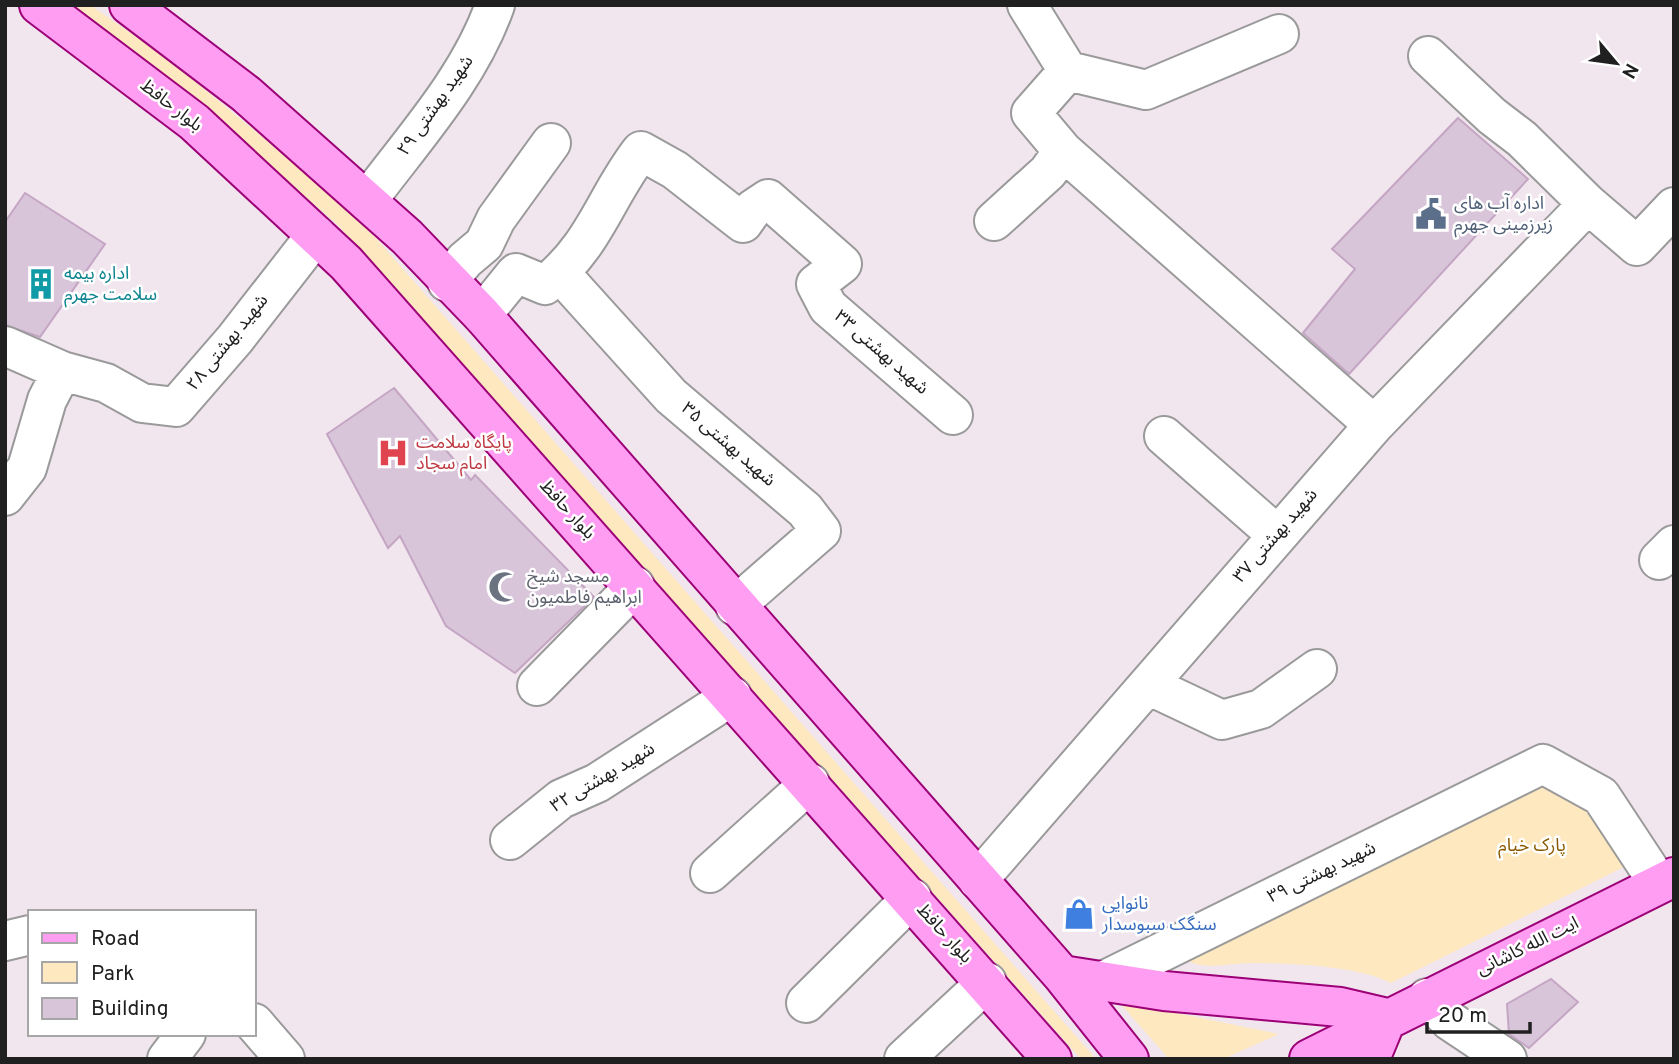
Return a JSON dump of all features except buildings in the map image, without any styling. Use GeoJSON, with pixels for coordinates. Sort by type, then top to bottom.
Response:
{"type":"FeatureCollection","features":[{"type":"Feature","properties":{"kind":"main road","name":"بلوار حافظ"},"geometry":{"type":"LineString","coordinates":[[39,5],[194,122],[346,263],[987,982],[1052,1059]]}},
{"type":"Feature","properties":{"kind":"main road"},"geometry":{"type":"LineString","coordinates":[[129,5],[246,94],[407,237],[447,282],[482,315],[1062,975],[1129,1059]]}},
{"type":"Feature","properties":{"kind":"main road","name":"ایت الله کاشانی"},"geometry":{"type":"LineString","coordinates":[[1309,1059],[1667,881]]}},
{"type":"Feature","properties":{"kind":"main road"},"geometry":{"type":"LineString","coordinates":[[1062,975],[1164,992],[1340,1007],[1387,1018],[1370,1059]]}},
{"type":"Feature","properties":{"kind":"street"},"geometry":{"type":"LineString","coordinates":[[1027,5],[1068,71],[1146,90],[1279,34]]}},
{"type":"Feature","properties":{"kind":"street","name":"شهید بهشتی ۲۹"},"geometry":{"type":"LineString","coordinates":[[367,201],[452,90],[483,37],[491,7]]}},
{"type":"Feature","properties":{"kind":"street"},"geometry":{"type":"LineString","coordinates":[[1428,56],[1637,246],[1674,207]]}},
{"type":"Feature","properties":{"kind":"street"},"geometry":{"type":"LineString","coordinates":[[1068,71],[1031,113],[1063,151],[1374,425]]}},
{"type":"Feature","properties":{"kind":"street"},"geometry":{"type":"LineString","coordinates":[[447,282],[464,260],[484,244],[496,219],[551,143]]}},
{"type":"Feature","properties":{"kind":"street","name":"شهید بهشتی ۳۳"},"geometry":{"type":"LineString","coordinates":[[560,273],[595,231],[641,151],[675,170],[743,223],[753,209],[768,199],[842,264],[816,284],[828,307],[953,415]]}},
{"type":"Feature","properties":{"kind":"street"},"geometry":{"type":"LineString","coordinates":[[994,221],[1048,172],[1063,151]]}},
{"type":"Feature","properties":{"kind":"street","name":"شهید بهشتی ۳۷"},"geometry":{"type":"LineString","coordinates":[[978,880],[1374,425],[1588,204]]}},
{"type":"Feature","properties":{"kind":"street","name":"شهید بهشتی ۲۸"},"geometry":{"type":"LineString","coordinates":[[5,346],[62,371],[106,383],[142,403],[176,407],[235,339],[316,235]]}},
{"type":"Feature","properties":{"kind":"street"},"geometry":{"type":"LineString","coordinates":[[482,315],[516,273],[545,285],[560,273]]}},
{"type":"Feature","properties":{"kind":"street","name":"شهید بهشتی ۳۵"},"geometry":{"type":"LineString","coordinates":[[560,273],[671,396],[805,510],[821,531],[735,606]]}},
{"type":"Feature","properties":{"kind":"street"},"geometry":{"type":"LineString","coordinates":[[5,496],[27,468],[47,400],[62,371]]}},
{"type":"Feature","properties":{"kind":"street"},"geometry":{"type":"LineString","coordinates":[[1164,436],[1277,535]]}},
{"type":"Feature","properties":{"kind":"street"},"geometry":{"type":"LineString","coordinates":[[537,686],[635,586]]}},
{"type":"Feature","properties":{"kind":"street"},"geometry":{"type":"LineString","coordinates":[[1148,685],[1222,720],[1261,709],[1317,669]]}},
{"type":"Feature","properties":{"kind":"street","name":"شهید بهشتی ۳۲"},"geometry":{"type":"LineString","coordinates":[[510,840],[561,799],[597,783],[732,696]]}},
{"type":"Feature","properties":{"kind":"street","name":"شهید بهشتی ۳۹"},"geometry":{"type":"LineString","coordinates":[[1101,982],[1543,764],[1601,796],[1667,881]]}},
{"type":"Feature","properties":{"kind":"street"},"geometry":{"type":"LineString","coordinates":[[710,873],[810,783]]}},
{"type":"Feature","properties":{"kind":"street"},"geometry":{"type":"LineString","coordinates":[[806,1003],[912,898]]}},
{"type":"Feature","properties":{"kind":"street"},"geometry":{"type":"LineString","coordinates":[[5,941],[28,935]]}},
{"type":"Feature","properties":{"kind":"street"},"geometry":{"type":"LineString","coordinates":[[904,1059],[987,982]]}},
{"type":"Feature","properties":{"kind":"street"},"geometry":{"type":"LineString","coordinates":[[1427,998],[1450,1021],[1507,1059]]}},
{"type":"Feature","properties":{"kind":"street"},"geometry":{"type":"LineString","coordinates":[[256,1025],[285,1059]]}},
{"type":"Feature","properties":{"kind":"street"},"geometry":{"type":"LineString","coordinates":[[167,1059],[184,1036]]}},
{"type":"Feature","properties":{"kind":"green space"},"geometry":{"type":"Polygon","coordinates":[[[64,5],[90,5],[164,56],[352,211],[1096,1059],[1081,1059],[337,224],[156,68],[64,5]]]}},
{"type":"Feature","properties":{"kind":"green space","name":"پارک خیام"},"geometry":{"type":"Polygon","coordinates":[[[1541,775],[1580,796],[1634,862],[1391,983],[1343,969],[1253,963],[1215,966],[1189,962],[1181,957],[1541,775]]]}},
{"type":"Feature","properties":{"kind":"green space"},"geometry":{"type":"Polygon","coordinates":[[[1118,1001],[1279,1034],[1223,1059],[1169,1059],[1118,1001]]]}},
{"type":"Feature","properties":{"kind":"place","name":"اداره آب های زیرزمینی جهرم"},"geometry":{"type":"Point","coordinates":[1431,214]}},
{"type":"Feature","properties":{"kind":"place","name":"اداره بیمه سلامت جهرم"},"geometry":{"type":"Point","coordinates":[41,284]}},
{"type":"Feature","properties":{"kind":"place","name":"پایگاه سلامت امام سجاد"},"geometry":{"type":"Point","coordinates":[393,453]}},
{"type":"Feature","properties":{"kind":"place","name":"مسجد شیخ ابراهیم فاطمیون"},"geometry":{"type":"Point","coordinates":[504,587]}},
{"type":"Feature","properties":{"kind":"place","name":"نانوایی سنگک سبوسدار"},"geometry":{"type":"Point","coordinates":[1079,914]}}]}
